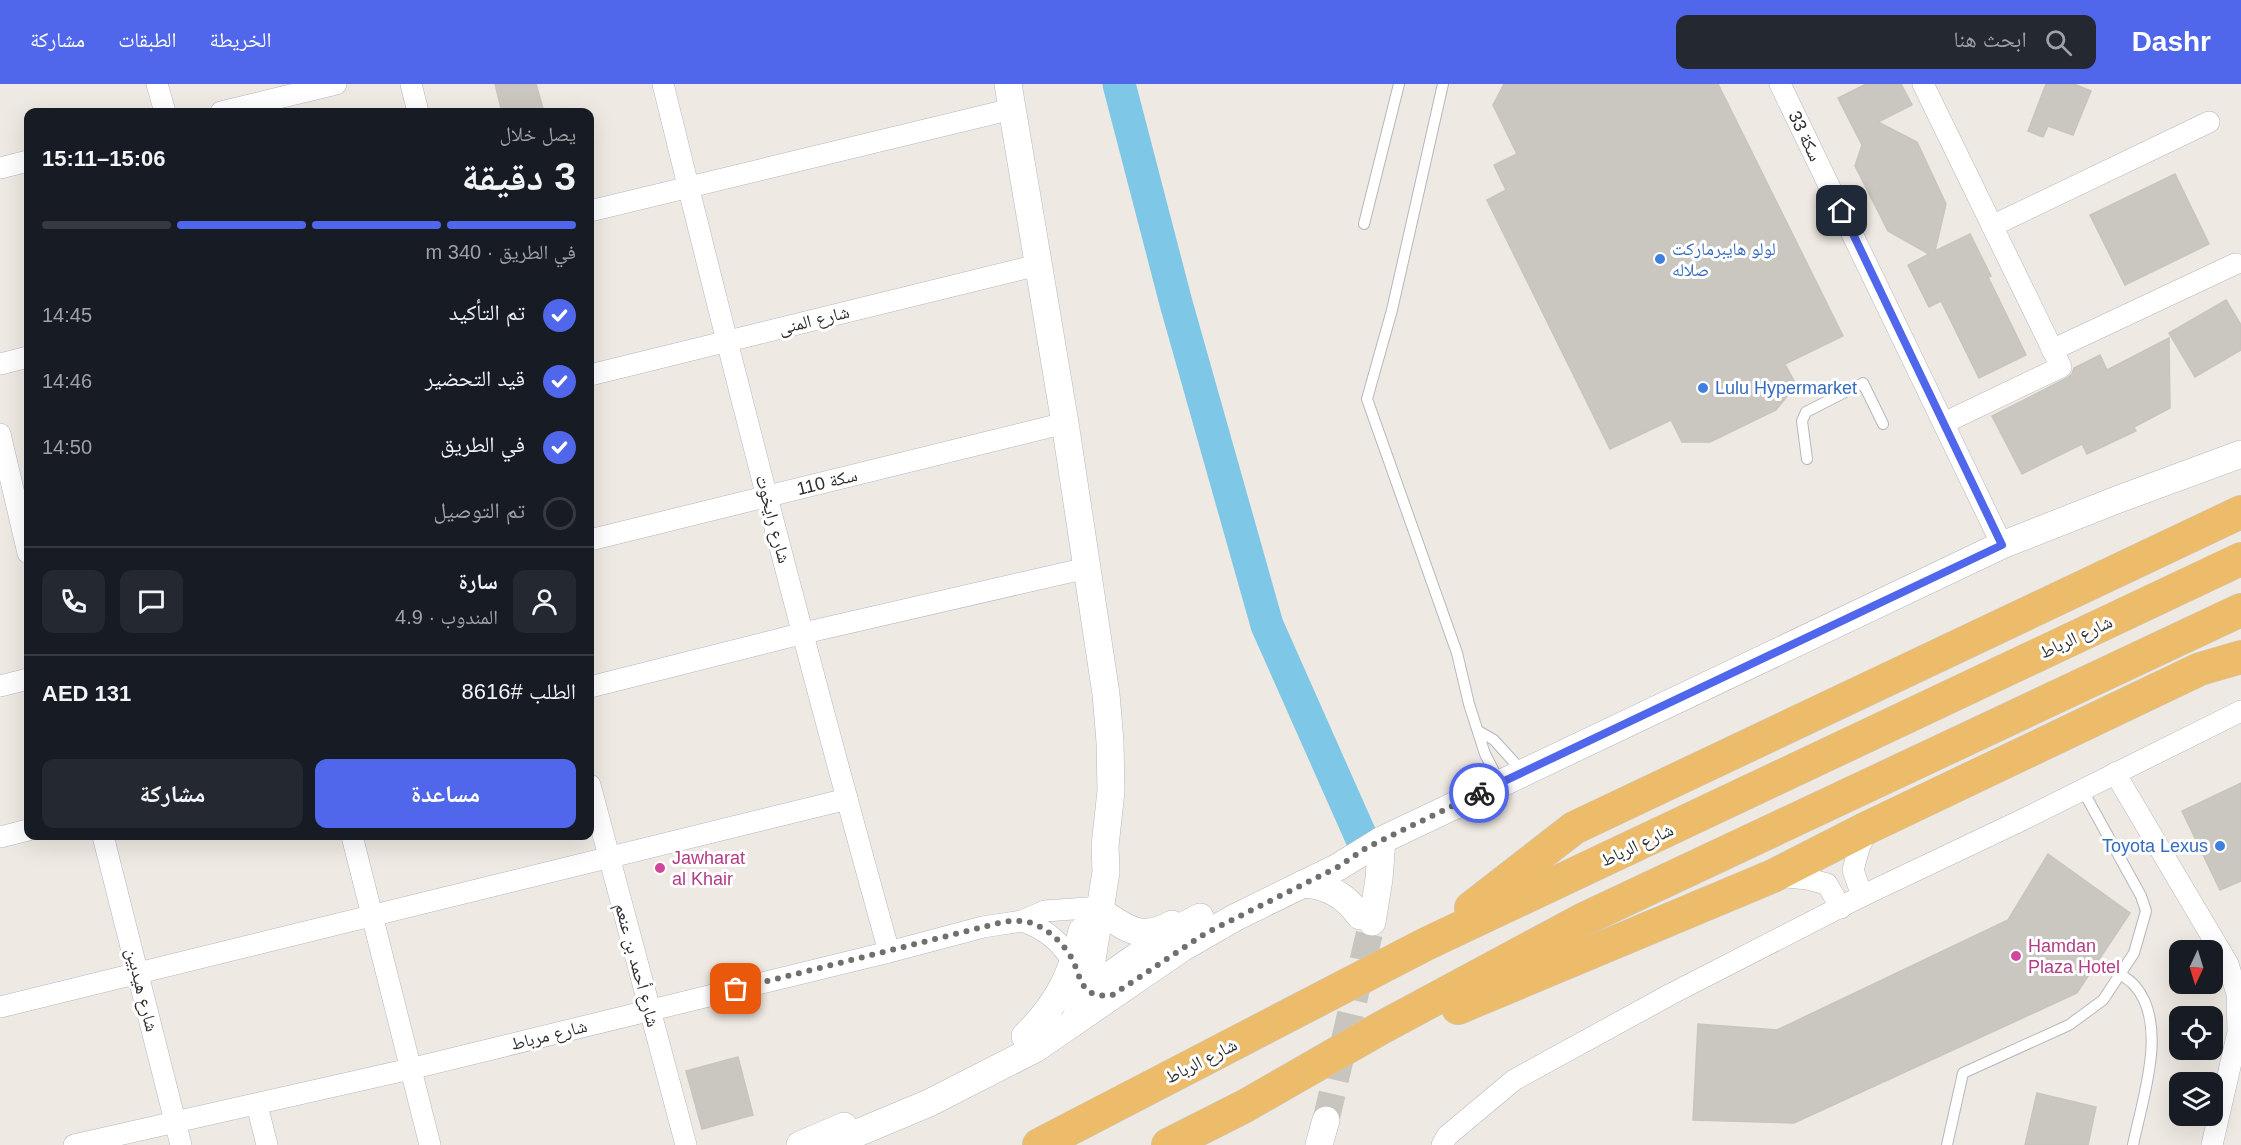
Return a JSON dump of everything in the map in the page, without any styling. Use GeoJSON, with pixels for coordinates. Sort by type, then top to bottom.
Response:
{"type":"FeatureCollection","features":[{"type":"Feature","properties":{"kind":"highway"},"geometry":{"type":"LineString","coordinates":[[1426,945],[1574,828],[2241,513]]}},
{"type":"Feature","properties":{"kind":"highway","name":"شارع الرباط"},"geometry":{"type":"LineString","coordinates":[[1039,1145],[1426,945],[2241,559]]}},
{"type":"Feature","properties":{"kind":"highway"},"geometry":{"type":"LineString","coordinates":[[1168,1145],[1245,1106],[1381,1028],[1582,920],[2241,610]]}},
{"type":"Feature","properties":{"kind":"highway"},"geometry":{"type":"LineString","coordinates":[[1381,1028],[1450,1011],[1773,876],[1869,827],[2241,649]]}},
{"type":"Feature","properties":{"kind":"highway"},"geometry":{"type":"LineString","coordinates":[[2200,669],[2241,657]]}},
{"type":"Feature","properties":{"kind":"street"},"geometry":{"type":"LineString","coordinates":[[157,84],[164,108]]}},
{"type":"Feature","properties":{"kind":"street"},"geometry":{"type":"LineString","coordinates":[[237,108],[336,84]]}},
{"type":"Feature","properties":{"kind":"street"},"geometry":{"type":"LineString","coordinates":[[411,84],[417,108]]}},
{"type":"Feature","properties":{"kind":"street","name":"شارع رايخوت"},"geometry":{"type":"LineString","coordinates":[[663,84],[767,497],[889,952]]}},
{"type":"Feature","properties":{"kind":"street","name":"سكة 33"},"geometry":{"type":"LineString","coordinates":[[1780,84],[2002,545]]}},
{"type":"Feature","properties":{"kind":"street"},"geometry":{"type":"LineString","coordinates":[[1930,86],[1992,226],[2061,367],[1944,423]]}},
{"type":"Feature","properties":{"kind":"street"},"geometry":{"type":"LineString","coordinates":[[594,210],[688,187],[1010,97],[1065,423],[1106,694],[1111,791],[1105,846],[1107,865],[1094,910],[1074,964],[1054,1003],[1025,1036]]}},
{"type":"Feature","properties":{"kind":"street"},"geometry":{"type":"LineString","coordinates":[[1992,226],[2209,122]]}},
{"type":"Feature","properties":{"kind":"street"},"geometry":{"type":"LineString","coordinates":[[0,168],[24,162]]}},
{"type":"Feature","properties":{"kind":"street"},"geometry":{"type":"LineString","coordinates":[[2052,350],[2235,264]]}},
{"type":"Feature","properties":{"kind":"street","name":"شارع المنى"},"geometry":{"type":"LineString","coordinates":[[594,374],[1038,265]]}},
{"type":"Feature","properties":{"kind":"street"},"geometry":{"type":"LineString","coordinates":[[0,364],[24,358]]}},
{"type":"Feature","properties":{"kind":"street","name":"سكة 110"},"geometry":{"type":"LineString","coordinates":[[594,539],[1065,423]]}},
{"type":"Feature","properties":{"kind":"street"},"geometry":{"type":"LineString","coordinates":[[0,434],[16,515],[24,540]]}},
{"type":"Feature","properties":{"kind":"street"},"geometry":{"type":"LineString","coordinates":[[800,1145],[947,1080],[1236,917],[1351,860],[1374,844],[2002,545],[2109,502],[2241,454]]}},
{"type":"Feature","properties":{"kind":"street"},"geometry":{"type":"LineString","coordinates":[[594,686],[804,633],[1087,568]]}},
{"type":"Feature","properties":{"kind":"street"},"geometry":{"type":"LineString","coordinates":[[0,686],[24,680]]}},
{"type":"Feature","properties":{"kind":"street"},"geometry":{"type":"LineString","coordinates":[[1442,1145],[1447,1136],[1514,1080],[1671,994],[1862,896],[2022,820],[2241,711]]}},
{"type":"Feature","properties":{"kind":"street"},"geometry":{"type":"LineString","coordinates":[[2115,773],[2228,964],[2237,994],[2238,1032],[2212,1145]]}},
{"type":"Feature","properties":{"kind":"street"},"geometry":{"type":"LineString","coordinates":[[0,1007],[847,799]]}},
{"type":"Feature","properties":{"kind":"street","name":"شارع أحمد بن عنعم"},"geometry":{"type":"LineString","coordinates":[[594,802],[686,1145]]}},
{"type":"Feature","properties":{"kind":"street"},"geometry":{"type":"LineString","coordinates":[[1862,896],[1853,870],[1859,848],[1869,827]]}},
{"type":"Feature","properties":{"kind":"street"},"geometry":{"type":"LineString","coordinates":[[0,837],[24,831]]}},
{"type":"Feature","properties":{"kind":"street","name":"شارع هيدبين"},"geometry":{"type":"LineString","coordinates":[[104,840],[181,1145]]}},
{"type":"Feature","properties":{"kind":"street"},"geometry":{"type":"LineString","coordinates":[[353,840],[430,1145]]}},
{"type":"Feature","properties":{"kind":"street"},"geometry":{"type":"LineString","coordinates":[[1303,884],[1315,885],[1336,892],[1354,906],[1364,920],[1365,882],[1374,844]]}},
{"type":"Feature","properties":{"kind":"street"},"geometry":{"type":"LineString","coordinates":[[829,1145],[961,1088],[1035,1049],[1074,1022],[1099,994],[1149,947],[1193,920],[1328,855],[1374,844]]}},
{"type":"Feature","properties":{"kind":"street"},"geometry":{"type":"LineString","coordinates":[[1773,876],[1808,879],[1827,884],[1841,908]]}},
{"type":"Feature","properties":{"kind":"street"},"geometry":{"type":"LineString","coordinates":[[1094,910],[1135,932],[1156,932],[1180,920],[1193,920]]}},
{"type":"Feature","properties":{"kind":"street"},"geometry":{"type":"LineString","coordinates":[[1094,910],[1099,994]]}},
{"type":"Feature","properties":{"kind":"street","name":"شارع مرباط"},"geometry":{"type":"LineString","coordinates":[[82,1144],[410,1069],[983,927],[1023,921],[1045,911],[1094,910]]}},
{"type":"Feature","properties":{"kind":"street"},"geometry":{"type":"LineString","coordinates":[[1023,921],[1048,932],[1058,941],[1074,964],[1078,979],[1099,994]]}},
{"type":"Feature","properties":{"kind":"street"},"geometry":{"type":"LineString","coordinates":[[257,1105],[267,1145]]}},
{"type":"Feature","properties":{"kind":"lane"},"geometry":{"type":"LineString","coordinates":[[1364,224],[1399,84]]}},
{"type":"Feature","properties":{"kind":"lane"},"geometry":{"type":"LineString","coordinates":[[1443,84],[1392,310],[1367,399],[1457,653],[1469,704],[1480,732],[1485,754],[1512,778]]}},
{"type":"Feature","properties":{"kind":"lane"},"geometry":{"type":"LineString","coordinates":[[1807,459],[1802,421],[1806,412],[1863,383],[1883,424]]}},
{"type":"Feature","properties":{"kind":"lane"},"geometry":{"type":"LineString","coordinates":[[1480,732],[1494,740],[1512,778]]}},
{"type":"Feature","properties":{"kind":"lane"},"geometry":{"type":"LineString","coordinates":[[1947,1145],[1963,1073],[2069,1025],[2103,1000],[2134,953],[2146,910],[2141,896],[2082,789]]}},
{"type":"Feature","properties":{"kind":"lane"},"geometry":{"type":"LineString","coordinates":[[2121,974],[2136,987],[2147,1009],[2153,1030],[2152,1052],[2133,1145]]}},
{"type":"Feature","properties":{"kind":"building"},"geometry":{"type":"Polygon","coordinates":[[[495,84],[536,84],[543,108],[501,108],[495,84]]]}},
{"type":"Feature","properties":{"kind":"building","name":"لولو هايبرماركت صلاله"},"geometry":{"type":"Polygon","coordinates":[[[1504,84],[1718,84],[1843,336],[1785,364],[1796,385],[1776,410],[1710,442],[1682,442],[1671,420],[1610,449],[1487,200],[1506,190],[1494,165],[1517,154],[1493,105],[1504,84]]]}},
{"type":"Feature","properties":{"kind":"building"},"geometry":{"type":"Polygon","coordinates":[[[1866,84],[1901,84],[1912,105],[1878,122],[1917,142],[1946,204],[1935,251],[1970,234],[2026,355],[1979,378],[1941,301],[1929,307],[1908,265],[1929,254],[1888,231],[1855,166],[1862,145],[1838,98],[1866,84]]]}},
{"type":"Feature","properties":{"kind":"building"},"geometry":{"type":"Polygon","coordinates":[[[2046,84],[2074,84],[2091,91],[2073,135],[2048,126],[2043,137],[2028,131],[2046,84]]]}},
{"type":"Feature","properties":{"kind":"building"},"geometry":{"type":"Polygon","coordinates":[[[2175,174],[2209,244],[2125,285],[2090,215],[2175,174]]]}},
{"type":"Feature","properties":{"kind":"building"},"geometry":{"type":"Polygon","coordinates":[[[2226,300],[2241,325],[2241,350],[2195,377],[2169,333],[2226,300]]]}},
{"type":"Feature","properties":{"kind":"building"},"geometry":{"type":"Polygon","coordinates":[[[2169,338],[2170,408],[2134,427],[2136,431],[2087,454],[2082,444],[2022,474],[1992,416],[2067,378],[2072,374],[2074,368],[2100,355],[2107,370],[2169,338]]]}},
{"type":"Feature","properties":{"kind":"building","name":"Toyota Lexus"},"geometry":{"type":"Polygon","coordinates":[[[2241,783],[2241,881],[2220,890],[2182,811],[2241,783]]]}},
{"type":"Feature","properties":{"kind":"building","name":"Hamdan Plaza Hotel"},"geometry":{"type":"Polygon","coordinates":[[[2048,854],[2130,913],[2077,993],[1794,1123],[1693,1120],[1698,1024],[1777,1030],[2008,920],[2048,854]]]}},
{"type":"Feature","properties":{"kind":"building"},"geometry":{"type":"Polygon","coordinates":[[[738,1057],[753,1115],[702,1129],[686,1071],[738,1057]]]}},
{"type":"Feature","properties":{"kind":"building"},"geometry":{"type":"Polygon","coordinates":[[[2037,1093],[2096,1107],[2088,1145],[2025,1145],[2037,1093]]]}},
{"type":"Feature","properties":{"kind":"waterway"},"geometry":{"type":"LineString","coordinates":[[1119,84],[1176,303],[1267,625],[1366,848]]}},
{"type":"Feature","properties":{"kind":"tunnel"},"geometry":{"type":"LineString","coordinates":[[1326,1120],[1372,922]]}},
{"type":"Feature","properties":{"kind":"way so far"},"geometry":{"type":"LineString","coordinates":[[736,989],[983,927],[1023,921],[1048,932],[1058,941],[1074,964],[1082,986],[1094,994],[1111,996],[1206,933],[1338,867],[1359,855],[1366,848],[1479,793]]}},
{"type":"Feature","properties":{"kind":"place","name":"لولو هايبرماركت صلاله"},"geometry":{"type":"Point","coordinates":[1660,259]}},
{"type":"Feature","properties":{"kind":"place","name":"Lulu Hypermarket"},"geometry":{"type":"Point","coordinates":[1703,388]}},
{"type":"Feature","properties":{"kind":"place","name":"Toyota Lexus"},"geometry":{"type":"Point","coordinates":[2220,846]}},
{"type":"Feature","properties":{"kind":"place","name":"Jawharat al Khair"},"geometry":{"type":"Point","coordinates":[660,868]}},
{"type":"Feature","properties":{"kind":"place","name":"Hamdan Plaza Hotel"},"geometry":{"type":"Point","coordinates":[2016,956]}},
{"type":"Feature","properties":{"kind":"route"},"geometry":{"type":"LineString","coordinates":[[1479,793],[1747,668],[2002,545],[1842,211]]}}]}
